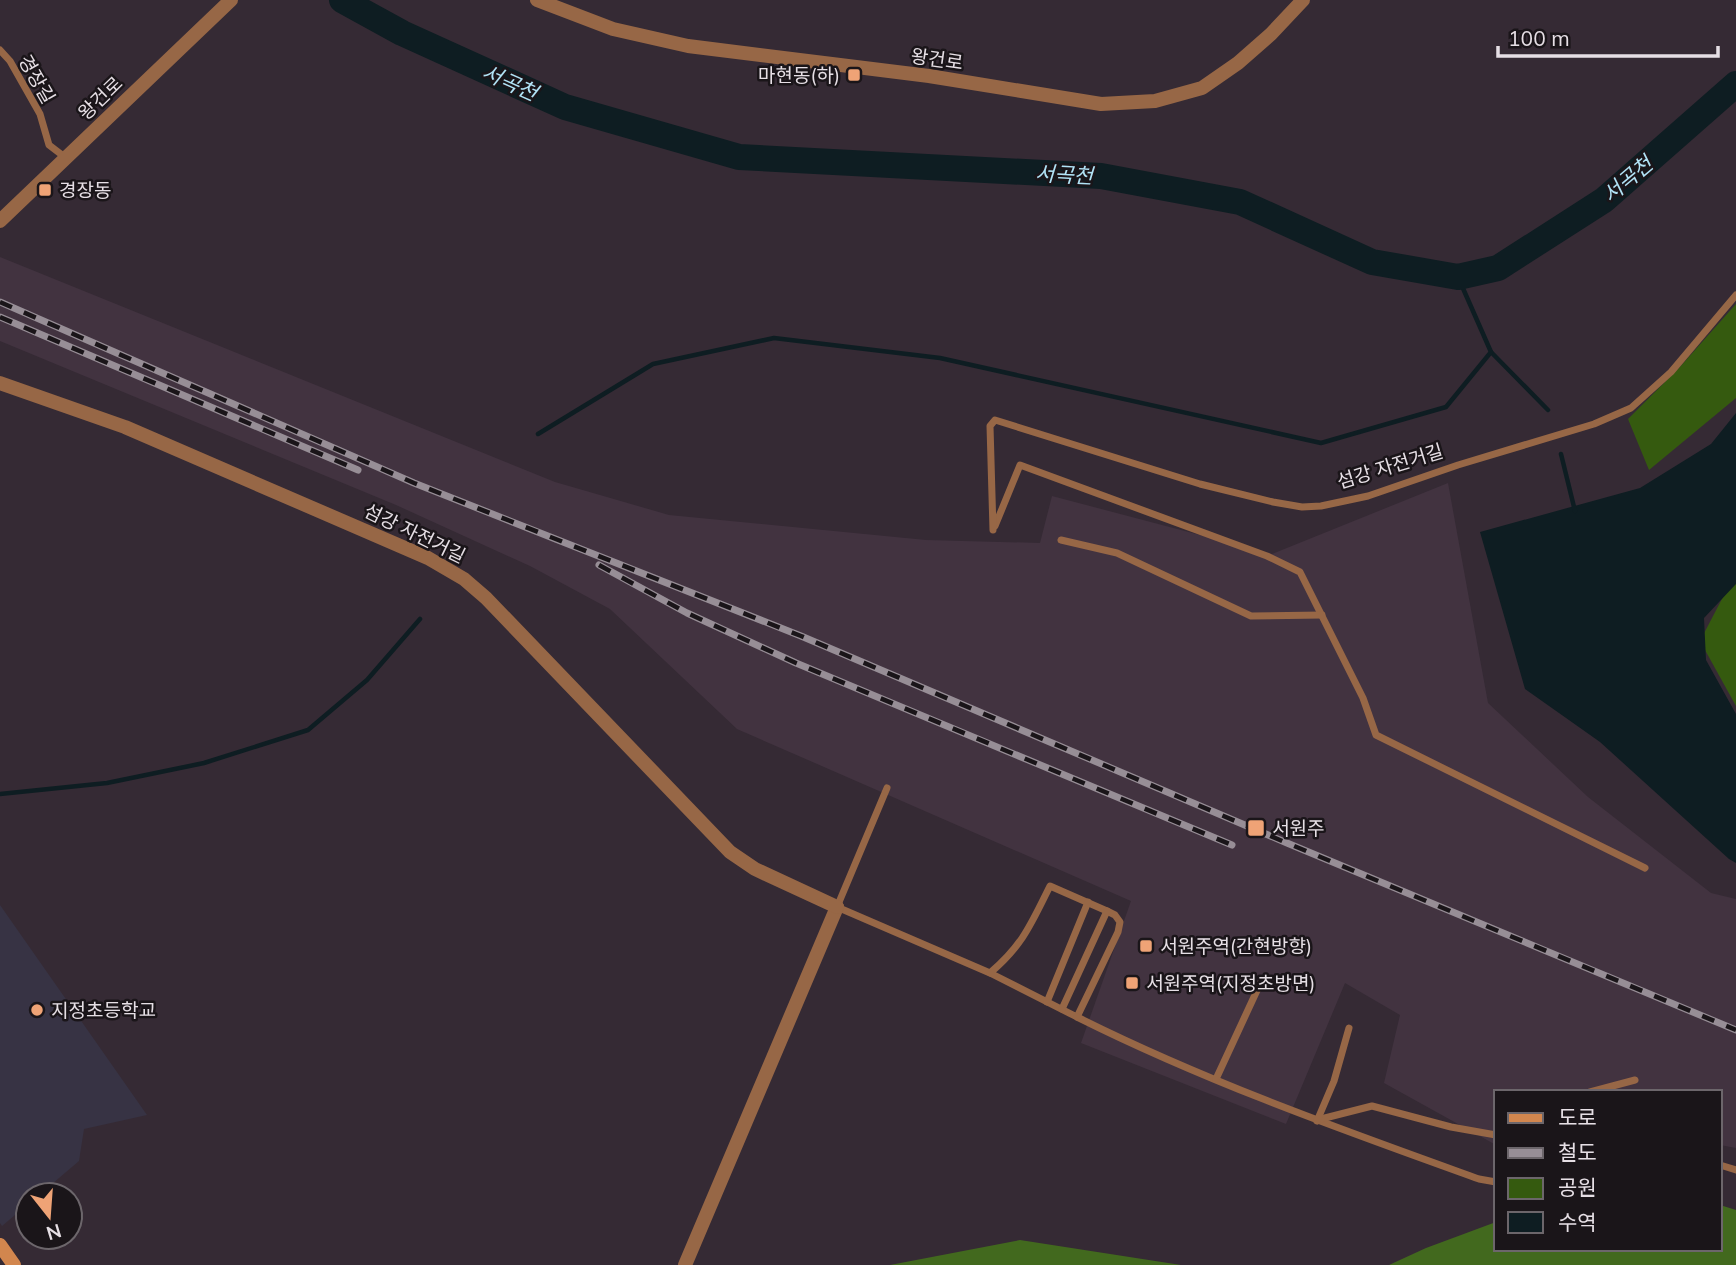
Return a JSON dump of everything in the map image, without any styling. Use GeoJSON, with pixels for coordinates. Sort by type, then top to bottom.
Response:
{"type":"FeatureCollection","features":[{"type":"Feature","properties":{"kind":"main road"},"geometry":{"type":"LineString","coordinates":[[0,1245],[14,1265]]}},
{"type":"Feature","properties":{"kind":"street","name":"왕건로"},"geometry":{"type":"LineString","coordinates":[[537,0],[613,29],[688,46],[929,76],[1101,104],[1155,102],[1202,88],[1238,63],[1271,34],[1303,0]]}},
{"type":"Feature","properties":{"kind":"street","name":"왕건로"},"geometry":{"type":"LineString","coordinates":[[0,221],[229,2]]}},
{"type":"Feature","properties":{"kind":"street","name":"섬강 자전거길"},"geometry":{"type":"LineString","coordinates":[[0,383],[137,432],[416,553],[464,579],[486,598],[730,852],[772,878],[837,906]]}},
{"type":"Feature","properties":{"kind":"street"},"geometry":{"type":"LineString","coordinates":[[685,1265],[837,906]]}},
{"type":"Feature","properties":{"kind":"lane","name":"경장길"},"geometry":{"type":"LineString","coordinates":[[0,50],[10,61],[40,114],[49,145],[66,158]]}},
{"type":"Feature","properties":{"kind":"lane","name":"섬강 자전거길"},"geometry":{"type":"LineString","coordinates":[[1322,615],[1300,572],[1266,556],[1020,465],[993,530],[990,426],[995,421],[1200,484],[1273,502],[1302,507],[1321,506],[1368,496],[1458,465],[1594,424],[1631,408],[1671,372],[1736,295]]}},
{"type":"Feature","properties":{"kind":"lane"},"geometry":{"type":"LineString","coordinates":[[1061,540],[1117,553],[1251,616],[1322,615],[1363,698],[1376,736],[1645,867]]}},
{"type":"Feature","properties":{"kind":"lane"},"geometry":{"type":"LineString","coordinates":[[887,788],[837,906],[990,973],[1143,1050],[1317,1121],[1479,1179],[1494,1182]]}},
{"type":"Feature","properties":{"kind":"lane"},"geometry":{"type":"LineString","coordinates":[[990,973],[1024,938],[1050,886],[1107,911],[1119,919],[1120,927],[1077,1017]]}},
{"type":"Feature","properties":{"kind":"lane"},"geometry":{"type":"LineString","coordinates":[[1047,1002],[1088,902]]}},
{"type":"Feature","properties":{"kind":"lane"},"geometry":{"type":"LineString","coordinates":[[1062,1009],[1107,911]]}},
{"type":"Feature","properties":{"kind":"lane"},"geometry":{"type":"LineString","coordinates":[[1216,1079],[1260,984]]}},
{"type":"Feature","properties":{"kind":"lane"},"geometry":{"type":"LineString","coordinates":[[1317,1121],[1335,1081],[1349,1028]]}},
{"type":"Feature","properties":{"kind":"lane"},"geometry":{"type":"LineString","coordinates":[[1598,1090],[1635,1080]]}},
{"type":"Feature","properties":{"kind":"lane"},"geometry":{"type":"LineString","coordinates":[[1317,1121],[1372,1106],[1451,1127],[1494,1135]]}},
{"type":"Feature","properties":{"kind":"shaded area"},"geometry":{"type":"Polygon","coordinates":[[[0,257],[555,482],[669,515],[926,540],[1040,543],[1052,496],[1272,554],[1448,483],[1488,703],[1588,797],[1711,893],[1736,899],[1736,1148],[1722,1145],[1722,1090],[1494,1090],[1494,1144],[1384,1083],[1400,1015],[1345,983],[1286,1124],[1081,1043],[1131,901],[737,729],[610,609],[530,566],[396,505],[0,341],[0,257]]]}},
{"type":"Feature","properties":{"kind":"shaded area","name":"지정초등학교"},"geometry":{"type":"Polygon","coordinates":[[[0,905],[147,1115],[84,1129],[79,1161],[55,1181],[14,1181],[14,1216],[2,1226],[0,905]]]}},
{"type":"Feature","properties":{"kind":"green space"},"geometry":{"type":"Polygon","coordinates":[[[1736,304],[1736,398],[1649,470],[1628,419],[1679,368],[1736,304]]]}},
{"type":"Feature","properties":{"kind":"green space"},"geometry":{"type":"Polygon","coordinates":[[[1736,572],[1736,706],[1700,641],[1736,572]]]}},
{"type":"Feature","properties":{"kind":"green space"},"geometry":{"type":"Polygon","coordinates":[[[1722,1206],[1736,1210],[1736,1265],[1389,1265],[1494,1223],[1494,1251],[1722,1251],[1722,1206]]]}},
{"type":"Feature","properties":{"kind":"green space"},"geometry":{"type":"Polygon","coordinates":[[[1020,1240],[1181,1265],[890,1265],[1020,1240]]]}},
{"type":"Feature","properties":{"kind":"water"},"geometry":{"type":"Polygon","coordinates":[[[1736,413],[1736,584],[1704,618],[1706,660],[1736,714],[1736,863],[1600,742],[1525,689],[1480,532],[1640,488],[1711,444],[1736,413]]]}},
{"type":"Feature","properties":{"kind":"waterway","name":"서곡천"},"geometry":{"type":"LineString","coordinates":[[342,0],[402,33],[565,107],[739,157],[1101,176],[1240,202],[1372,262],[1458,277],[1498,268],[1604,200],[1736,84]]}},
{"type":"Feature","properties":{"kind":"waterway"},"geometry":{"type":"LineString","coordinates":[[538,434],[653,364],[774,338],[940,358],[1321,443],[1446,407],[1491,352],[1458,277]]}},
{"type":"Feature","properties":{"kind":"waterway"},"geometry":{"type":"LineString","coordinates":[[1491,352],[1548,410]]}},
{"type":"Feature","properties":{"kind":"waterway"},"geometry":{"type":"LineString","coordinates":[[1561,454],[1575,511]]}},
{"type":"Feature","properties":{"kind":"waterway"},"geometry":{"type":"LineString","coordinates":[[0,794],[107,783],[204,763],[308,730],[367,680],[420,619]]}},
{"type":"Feature","properties":{"kind":"railway"},"geometry":{"type":"LineString","coordinates":[[0,302],[414,483],[801,636],[1736,1030]]}},
{"type":"Feature","properties":{"kind":"railway"},"geometry":{"type":"LineString","coordinates":[[0,317],[358,470]]}},
{"type":"Feature","properties":{"kind":"railway"},"geometry":{"type":"LineString","coordinates":[[599,565],[687,613],[796,663],[1232,845]]}},
{"type":"Feature","properties":{"kind":"place","name":"마현동(하)"},"geometry":{"type":"Point","coordinates":[854,75]}},
{"type":"Feature","properties":{"kind":"place","name":"경장동"},"geometry":{"type":"Point","coordinates":[45,190]}},
{"type":"Feature","properties":{"kind":"place","name":"서원주"},"geometry":{"type":"Point","coordinates":[1256,828]}},
{"type":"Feature","properties":{"kind":"place","name":"서원주역(간현방향)"},"geometry":{"type":"Point","coordinates":[1146,946]}},
{"type":"Feature","properties":{"kind":"place","name":"서원주역(지정초방면)"},"geometry":{"type":"Point","coordinates":[1132,983]}},
{"type":"Feature","properties":{"kind":"place","name":"지정초등학교"},"geometry":{"type":"Point","coordinates":[37,1010]}}]}
